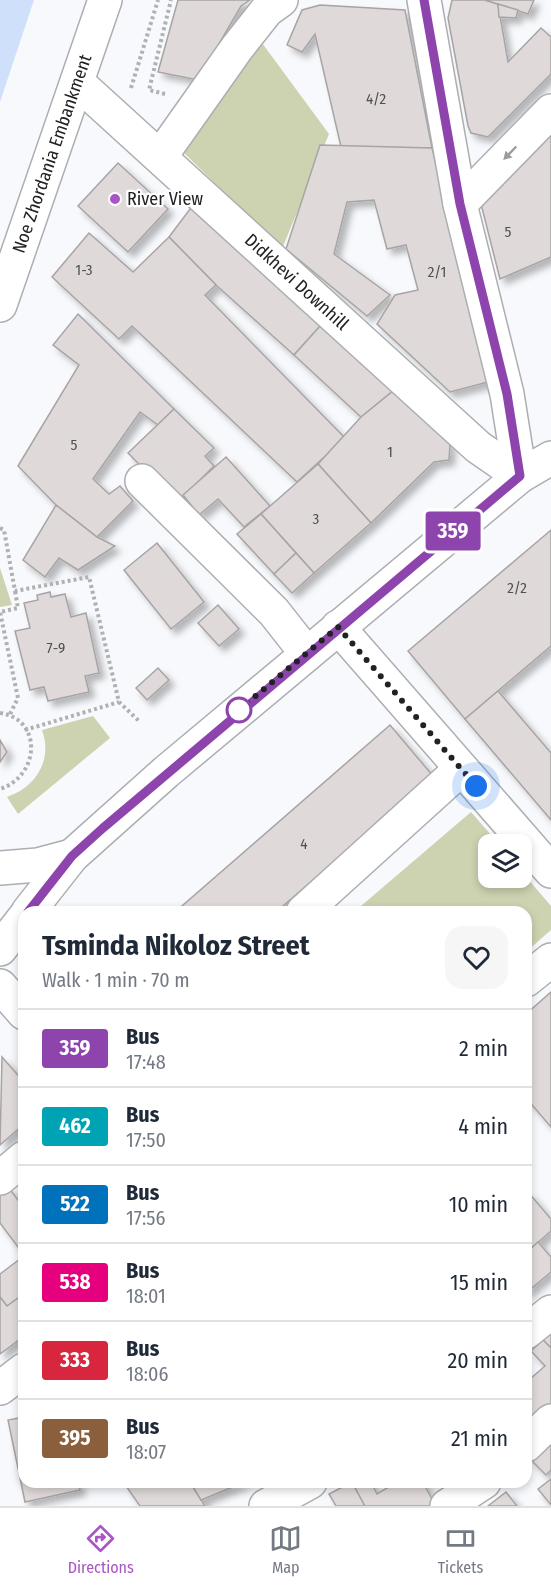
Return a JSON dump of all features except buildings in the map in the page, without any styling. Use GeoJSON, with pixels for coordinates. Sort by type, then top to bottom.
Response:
{"type":"FeatureCollection","features":[{"type":"Feature","properties":{"kind":"street","name":"Noe Zhordania Embankment"},"geometry":{"type":"LineString","coordinates":[[0,305],[105,0]]}},
{"type":"Feature","properties":{"kind":"street"},"geometry":{"type":"LineString","coordinates":[[160,157],[267,9],[281,0]]}},
{"type":"Feature","properties":{"kind":"street"},"geometry":{"type":"LineString","coordinates":[[424,0],[460,204],[507,394],[520,476]]}},
{"type":"Feature","properties":{"kind":"street","name":"Didkhevi Downhill"},"geometry":{"type":"LineString","coordinates":[[77,82],[478,447],[520,476]]}},
{"type":"Feature","properties":{"kind":"street"},"geometry":{"type":"LineString","coordinates":[[460,204],[551,111]]}},
{"type":"Feature","properties":{"kind":"street"},"geometry":{"type":"LineString","coordinates":[[33,906],[72,856],[338,627],[520,476],[551,458]]}},
{"type":"Feature","properties":{"kind":"street"},"geometry":{"type":"LineString","coordinates":[[142,481],[274,612],[307,654]]}},
{"type":"Feature","properties":{"kind":"street"},"geometry":{"type":"LineString","coordinates":[[338,627],[551,871]]}},
{"type":"Feature","properties":{"kind":"street"},"geometry":{"type":"LineString","coordinates":[[310,906],[461,769]]}},
{"type":"Feature","properties":{"kind":"street"},"geometry":{"type":"LineString","coordinates":[[4,867],[72,856]]}},
{"type":"Feature","properties":{"kind":"street"},"geometry":{"type":"LineString","coordinates":[[0,949],[18,926]]}},
{"type":"Feature","properties":{"kind":"street"},"geometry":{"type":"LineString","coordinates":[[532,975],[551,960]]}},
{"type":"Feature","properties":{"kind":"street"},"geometry":{"type":"LineString","coordinates":[[0,986],[18,1006]]}},
{"type":"Feature","properties":{"kind":"street"},"geometry":{"type":"LineString","coordinates":[[0,1178],[18,1163]]}},
{"type":"Feature","properties":{"kind":"street"},"geometry":{"type":"LineString","coordinates":[[532,1327],[551,1312]]}},
{"type":"Feature","properties":{"kind":"street"},"geometry":{"type":"LineString","coordinates":[[0,1388],[18,1374]]}},
{"type":"Feature","properties":{"kind":"street"},"geometry":{"type":"LineString","coordinates":[[532,1439],[551,1421]]}},
{"type":"Feature","properties":{"kind":"street"},"geometry":{"type":"LineString","coordinates":[[266,1506],[299,1488]]}},
{"type":"Feature","properties":{"kind":"street"},"geometry":{"type":"LineString","coordinates":[[451,1499],[472,1488]]}},
{"type":"Feature","properties":{"kind":"path"},"geometry":{"type":"LineString","coordinates":[[130,92],[158,0]]}},
{"type":"Feature","properties":{"kind":"path"},"geometry":{"type":"LineString","coordinates":[[171,0],[148,90],[175,97]]}},
{"type":"Feature","properties":{"kind":"path"},"geometry":{"type":"LineString","coordinates":[[0,528],[4,530],[18,608],[0,612],[18,698],[10,714]]}},
{"type":"Feature","properties":{"kind":"path"},"geometry":{"type":"LineString","coordinates":[[15,591],[89,577],[119,702],[140,722]]}},
{"type":"Feature","properties":{"kind":"path"},"geometry":{"type":"LineString","coordinates":[[25,730],[119,702]]}},
{"type":"Feature","properties":{"kind":"path"},"geometry":{"type":"LineString","coordinates":[[0,712],[10,714],[25,730],[30,739],[32,753],[29,766],[22,777],[0,789]]}},
{"type":"Feature","properties":{"kind":"green space"},"geometry":{"type":"Polygon","coordinates":[[[262,43],[329,134],[282,249],[182,151],[262,43]]]}},
{"type":"Feature","properties":{"kind":"green space"},"geometry":{"type":"Polygon","coordinates":[[[0,568],[12,605],[0,607],[0,568]]]}},
{"type":"Feature","properties":{"kind":"green space"},"geometry":{"type":"Polygon","coordinates":[[[93,716],[110,738],[18,814],[7,797],[26,787],[40,771],[45,752],[42,730],[93,716]]]}},
{"type":"Feature","properties":{"kind":"green space"},"geometry":{"type":"Polygon","coordinates":[[[471,812],[490,834],[478,834],[478,888],[532,888],[532,884],[551,906],[551,930],[532,947],[532,906],[361,906],[471,812]]]}},
{"type":"Feature","properties":{"kind":"water"},"geometry":{"type":"Polygon","coordinates":[[[0,0],[34,0],[0,102],[0,0]]]}},
{"type":"Feature","properties":{"kind":"bus line","name":"359"},"geometry":{"type":"LineString","coordinates":[[33,906],[72,856],[166,772],[520,476],[507,394],[460,204],[424,0]]}},
{"type":"Feature","properties":{"kind":"place","name":"River View"},"geometry":{"type":"Point","coordinates":[115,199]}},
{"type":"Feature","properties":{"kind":"route"},"geometry":{"type":"LineString","coordinates":[[239,710],[338,627],[476,786]]}}]}
